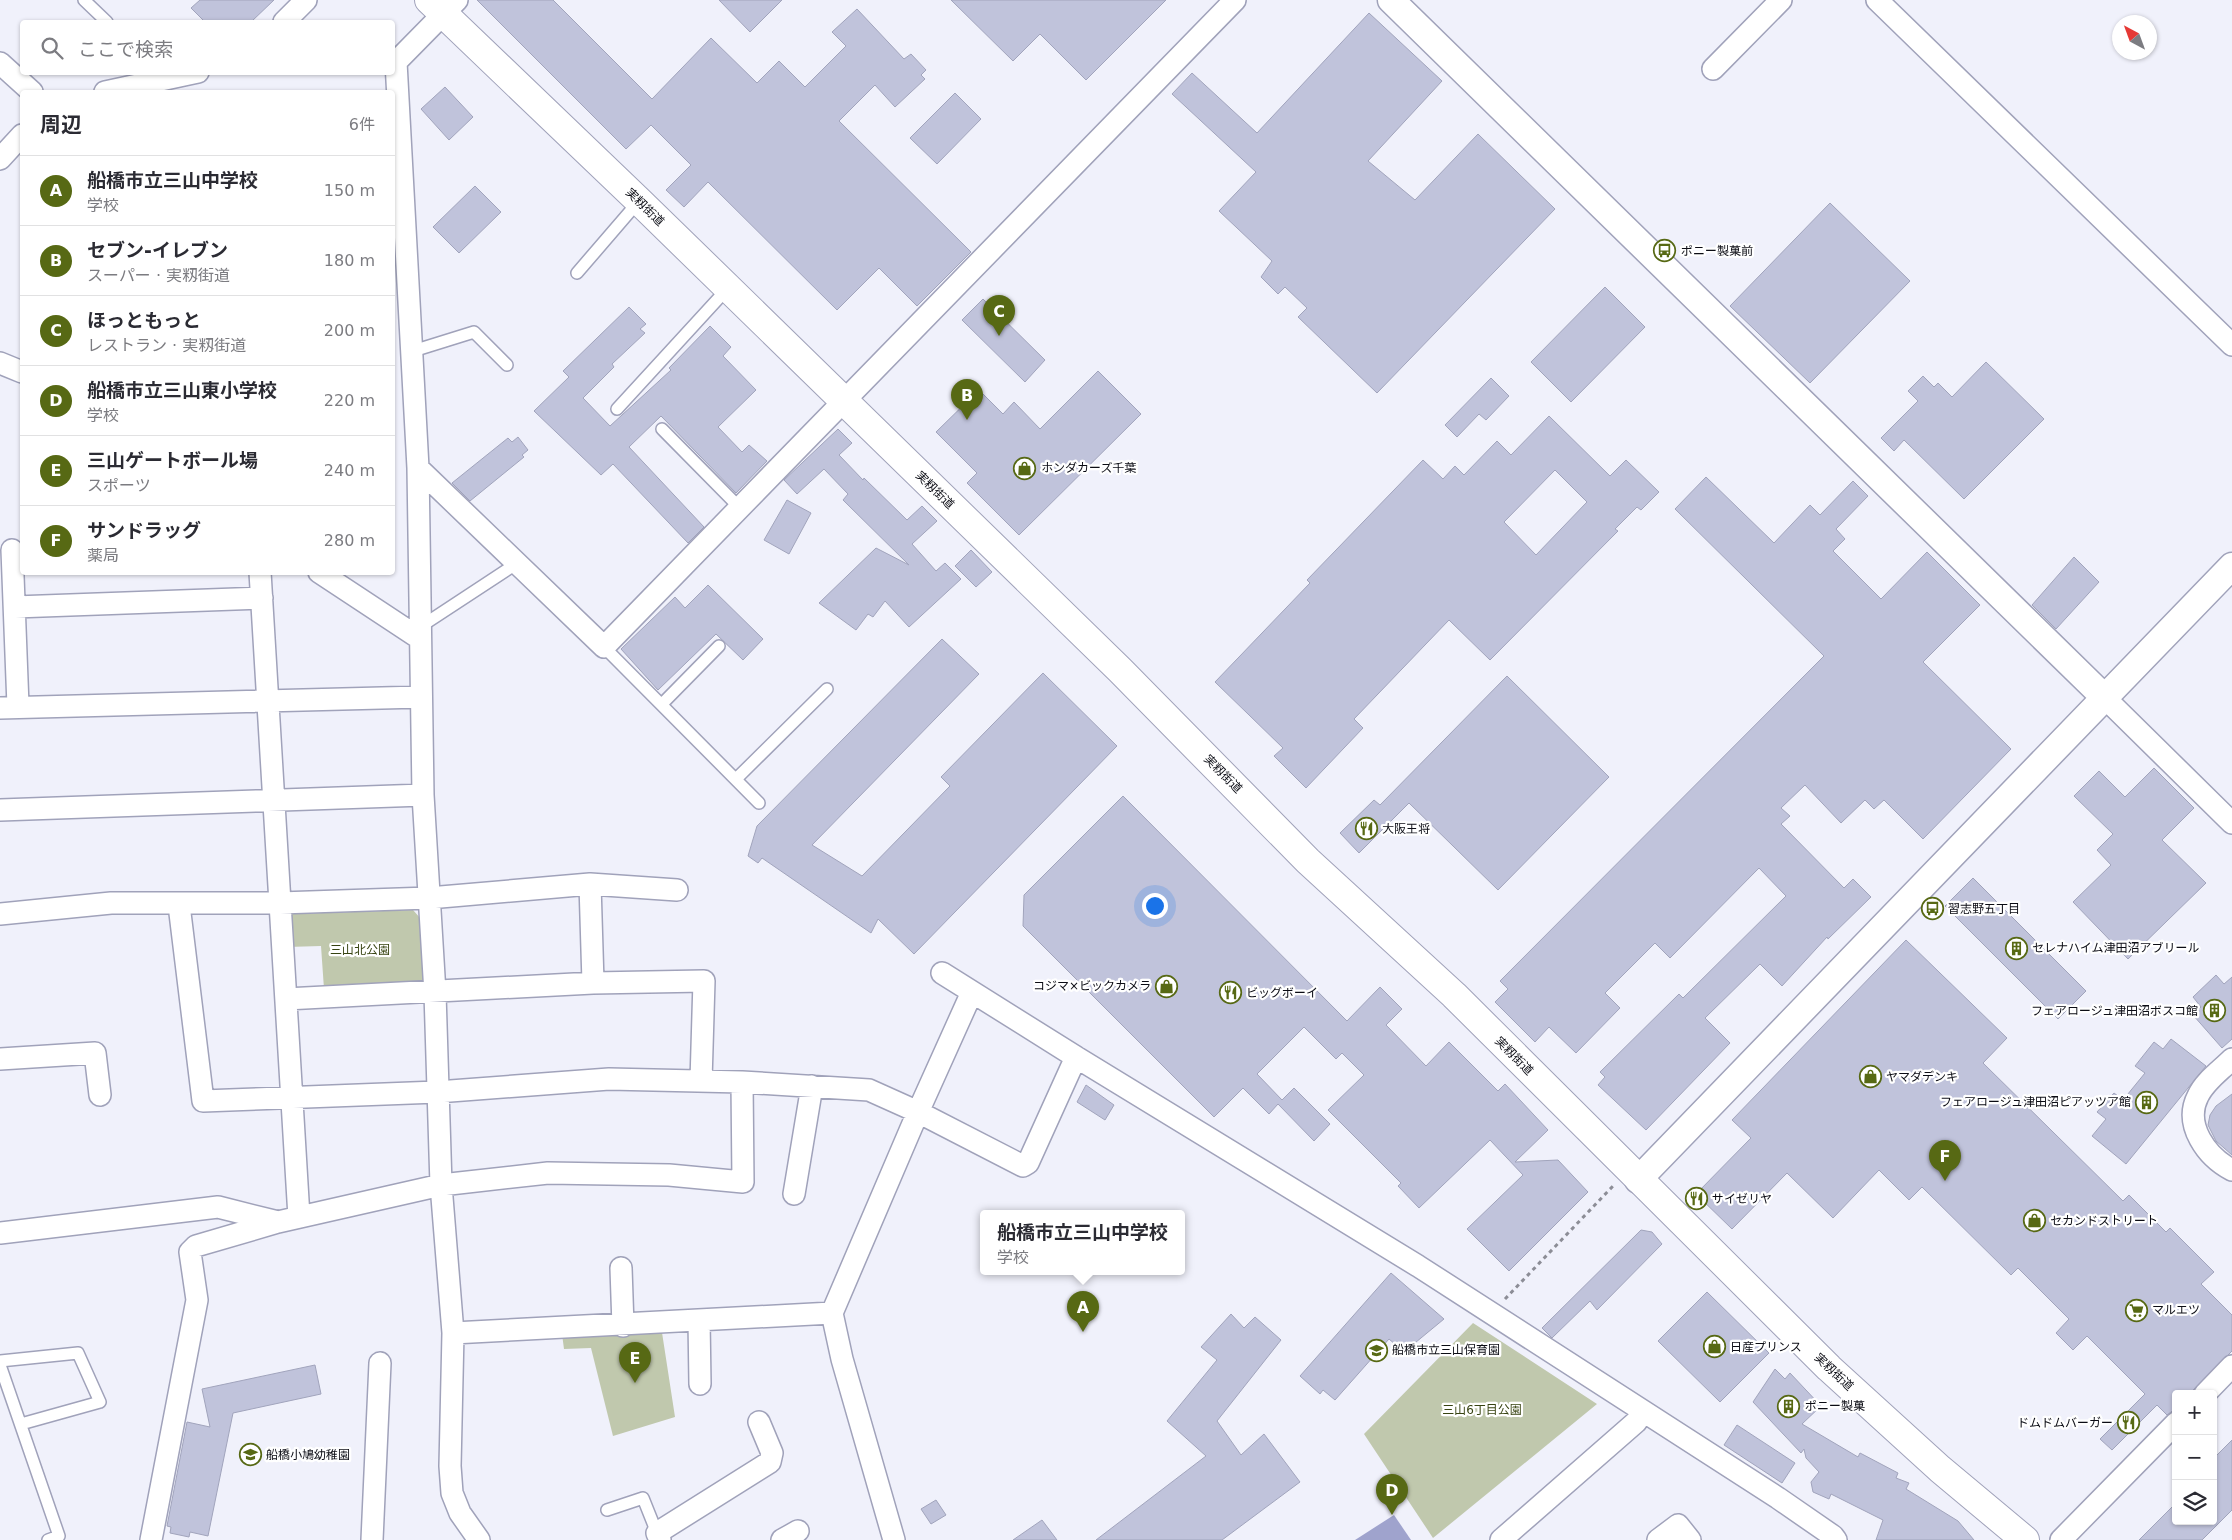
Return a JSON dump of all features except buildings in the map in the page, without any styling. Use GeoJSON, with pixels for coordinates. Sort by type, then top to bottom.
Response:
{"type":"FeatureCollection","features":[{"type":"Feature","properties":{"kind":"main road","name":"実籾街道"},"geometry":{"type":"LineString","coordinates":[[443,4],[639,201],[1120,670],[1308,860],[1454,996],[1626,1182],[1940,1470],[2025,1540]]}},
{"type":"Feature","properties":{"kind":"street"},"geometry":{"type":"LineString","coordinates":[[286,20],[306,0]]}},
{"type":"Feature","properties":{"kind":"street"},"geometry":{"type":"LineString","coordinates":[[418,468],[604,648],[1235,0]]}},
{"type":"Feature","properties":{"kind":"street"},"geometry":{"type":"LineString","coordinates":[[1391,0],[2232,823]]}},
{"type":"Feature","properties":{"kind":"street"},"geometry":{"type":"LineString","coordinates":[[1713,69],[1781,0]]}},
{"type":"Feature","properties":{"kind":"street"},"geometry":{"type":"LineString","coordinates":[[1877,0],[2232,345]]}},
{"type":"Feature","properties":{"kind":"street"},"geometry":{"type":"LineString","coordinates":[[443,4],[396,62],[418,468],[420,697],[423,795],[435,993],[441,1185],[453,1333],[450,1466],[452,1493],[460,1513],[479,1540]]}},
{"type":"Feature","properties":{"kind":"street"},"geometry":{"type":"LineString","coordinates":[[0,63],[30,90]]}},
{"type":"Feature","properties":{"kind":"street"},"geometry":{"type":"LineString","coordinates":[[112,90],[160,76]]}},
{"type":"Feature","properties":{"kind":"street"},"geometry":{"type":"LineString","coordinates":[[0,158],[20,138]]}},
{"type":"Feature","properties":{"kind":"street"},"geometry":{"type":"LineString","coordinates":[[0,362],[20,371]]}},
{"type":"Feature","properties":{"kind":"street"},"geometry":{"type":"LineString","coordinates":[[11,550],[15,607],[9,707],[268,699],[420,697]]}},
{"type":"Feature","properties":{"kind":"street"},"geometry":{"type":"LineString","coordinates":[[1626,1182],[2105,698],[2232,566]]}},
{"type":"Feature","properties":{"kind":"street"},"geometry":{"type":"LineString","coordinates":[[260,575],[299,1217]]}},
{"type":"Feature","properties":{"kind":"street"},"geometry":{"type":"LineString","coordinates":[[324,575],[420,632]]}},
{"type":"Feature","properties":{"kind":"street"},"geometry":{"type":"LineString","coordinates":[[15,607],[262,598]]}},
{"type":"Feature","properties":{"kind":"street"},"geometry":{"type":"LineString","coordinates":[[0,810],[423,795]]}},
{"type":"Feature","properties":{"kind":"street"},"geometry":{"type":"LineString","coordinates":[[590,884],[593,983]]}},
{"type":"Feature","properties":{"kind":"street"},"geometry":{"type":"LineString","coordinates":[[0,914],[111,903],[179,905],[280,904],[428,898],[590,884],[677,890]]}},
{"type":"Feature","properties":{"kind":"street"},"geometry":{"type":"LineString","coordinates":[[179,905],[203,1101],[437,1092],[608,1079],[742,1082],[869,1090],[918,1112],[1023,1166],[1028,1164],[1076,1057]]}},
{"type":"Feature","properties":{"kind":"street"},"geometry":{"type":"LineString","coordinates":[[942,973],[1418,1266],[1778,1498],[1836,1540]]}},
{"type":"Feature","properties":{"kind":"street"},"geometry":{"type":"LineString","coordinates":[[286,999],[435,993],[593,983],[704,981],[700,1081]]}},
{"type":"Feature","properties":{"kind":"street"},"geometry":{"type":"LineString","coordinates":[[894,1540],[842,1359],[832,1313],[918,1112],[972,992]]}},
{"type":"Feature","properties":{"kind":"street"},"geometry":{"type":"LineString","coordinates":[[0,1059],[95,1053],[100,1095]]}},
{"type":"Feature","properties":{"kind":"street"},"geometry":{"type":"LineString","coordinates":[[2232,1059],[2204,1086],[2197,1098],[2193,1113],[2194,1124],[2204,1146],[2220,1164],[2232,1170]]}},
{"type":"Feature","properties":{"kind":"street"},"geometry":{"type":"LineString","coordinates":[[151,1540],[196,1300],[190,1252],[196,1246],[278,1222],[441,1185],[548,1172],[669,1175],[743,1182],[742,1082]]}},
{"type":"Feature","properties":{"kind":"street"},"geometry":{"type":"LineString","coordinates":[[794,1194],[812,1086]]}},
{"type":"Feature","properties":{"kind":"street"},"geometry":{"type":"LineString","coordinates":[[0,1233],[218,1207],[278,1222]]}},
{"type":"Feature","properties":{"kind":"street"},"geometry":{"type":"LineString","coordinates":[[621,1268],[623,1326]]}},
{"type":"Feature","properties":{"kind":"street"},"geometry":{"type":"LineString","coordinates":[[453,1333],[623,1326],[832,1313]]}},
{"type":"Feature","properties":{"kind":"street"},"geometry":{"type":"LineString","coordinates":[[699,1320],[700,1384]]}},
{"type":"Feature","properties":{"kind":"street"},"geometry":{"type":"LineString","coordinates":[[372,1540],[380,1363]]}},
{"type":"Feature","properties":{"kind":"street"},"geometry":{"type":"LineString","coordinates":[[2209,1390],[2232,1366]]}},
{"type":"Feature","properties":{"kind":"street"},"geometry":{"type":"LineString","coordinates":[[1501,1540],[1636,1422],[1643,1412]]}},
{"type":"Feature","properties":{"kind":"street"},"geometry":{"type":"LineString","coordinates":[[658,1536],[770,1462],[772,1453],[760,1422]]}},
{"type":"Feature","properties":{"kind":"street"},"geometry":{"type":"LineString","coordinates":[[2061,1540],[2172,1427]]}},
{"type":"Feature","properties":{"kind":"street"},"geometry":{"type":"LineString","coordinates":[[1658,1540],[1678,1525],[1690,1540]]}},
{"type":"Feature","properties":{"kind":"lane"},"geometry":{"type":"LineString","coordinates":[[84,0],[105,20]]}},
{"type":"Feature","properties":{"kind":"lane"},"geometry":{"type":"LineString","coordinates":[[577,273],[639,201]]}},
{"type":"Feature","properties":{"kind":"lane"},"geometry":{"type":"LineString","coordinates":[[617,409],[728,288]]}},
{"type":"Feature","properties":{"kind":"lane"},"geometry":{"type":"LineString","coordinates":[[413,351],[474,332],[507,365]]}},
{"type":"Feature","properties":{"kind":"lane"},"geometry":{"type":"LineString","coordinates":[[662,429],[740,508]]}},
{"type":"Feature","properties":{"kind":"lane"},"geometry":{"type":"LineString","coordinates":[[420,632],[516,564]]}},
{"type":"Feature","properties":{"kind":"lane"},"geometry":{"type":"LineString","coordinates":[[662,704],[719,646]]}},
{"type":"Feature","properties":{"kind":"lane"},"geometry":{"type":"LineString","coordinates":[[604,648],[759,803]]}},
{"type":"Feature","properties":{"kind":"lane"},"geometry":{"type":"LineString","coordinates":[[736,779],[827,689]]}},
{"type":"Feature","properties":{"kind":"lane"},"geometry":{"type":"LineString","coordinates":[[20,1424],[100,1402],[78,1353],[0,1363],[20,1424],[58,1536],[48,1540]]}},
{"type":"Feature","properties":{"kind":"lane"},"geometry":{"type":"LineString","coordinates":[[607,1510],[643,1498],[658,1536]]}},
{"type":"Feature","properties":{"kind":"path"},"geometry":{"type":"LineString","coordinates":[[1498,1306],[1626,1182]]}},
{"type":"Feature","properties":{"kind":"green space","name":"三山北公園"},"geometry":{"type":"Polygon","coordinates":[[[413,910],[421,919],[426,976],[419,987],[324,989],[321,946],[287,947],[283,925],[292,914],[413,910]]]}},
{"type":"Feature","properties":{"kind":"green space","name":"三山6丁目公園"},"geometry":{"type":"Polygon","coordinates":[[[1473,1323],[1597,1404],[1433,1538],[1364,1434],[1473,1323]]]}},
{"type":"Feature","properties":{"kind":"green space"},"geometry":{"type":"Polygon","coordinates":[[[661,1326],[675,1417],[613,1436],[591,1348],[564,1349],[562,1334],[661,1326]]]}},
{"type":"Feature","properties":{"kind":"water"},"geometry":{"type":"Polygon","coordinates":[[[1394,1515],[1411,1540],[1355,1540],[1394,1515]]]}},
{"type":"Feature","properties":{"kind":"place","name":"ポニー製菓前"},"geometry":{"type":"Point","coordinates":[1665,251]}},
{"type":"Feature","properties":{"kind":"place","name":"ほっともっと"},"geometry":{"type":"Point","coordinates":[999,336]}},
{"type":"Feature","properties":{"kind":"place","name":"セブン-イレブン"},"geometry":{"type":"Point","coordinates":[967,420]}},
{"type":"Feature","properties":{"kind":"place","name":"ホンダカーズ千葉"},"geometry":{"type":"Point","coordinates":[1025,468]}},
{"type":"Feature","properties":{"kind":"place","name":"大阪王将"},"geometry":{"type":"Point","coordinates":[1366,829]}},
{"type":"Feature","properties":{"kind":"place","name":"習志野五丁目"},"geometry":{"type":"Point","coordinates":[1932,909]}},
{"type":"Feature","properties":{"kind":"place","name":"セレナハイム津田沼アブリール"},"geometry":{"type":"Point","coordinates":[2016,948]}},
{"type":"Feature","properties":{"kind":"place","name":"コジマ×ビックカメラ"},"geometry":{"type":"Point","coordinates":[1167,986]}},
{"type":"Feature","properties":{"kind":"place","name":"ビッグボーイ"},"geometry":{"type":"Point","coordinates":[1230,993]}},
{"type":"Feature","properties":{"kind":"place","name":"フェアロージュ津田沼ボスコ館"},"geometry":{"type":"Point","coordinates":[2214,1011]}},
{"type":"Feature","properties":{"kind":"place","name":"ヤマダデンキ"},"geometry":{"type":"Point","coordinates":[1870,1077]}},
{"type":"Feature","properties":{"kind":"place","name":"フェアロージュ津田沼ピアッツア館"},"geometry":{"type":"Point","coordinates":[2147,1102]}},
{"type":"Feature","properties":{"kind":"place","name":"サンドラッグ"},"geometry":{"type":"Point","coordinates":[1945,1181]}},
{"type":"Feature","properties":{"kind":"place","name":"サイゼリヤ"},"geometry":{"type":"Point","coordinates":[1696,1199]}},
{"type":"Feature","properties":{"kind":"place","name":"セカンドストリート"},"geometry":{"type":"Point","coordinates":[2034,1221]}},
{"type":"Feature","properties":{"kind":"place","name":"マルエツ"},"geometry":{"type":"Point","coordinates":[2136,1310]}},
{"type":"Feature","properties":{"kind":"place","name":"船橋市立三山中学校"},"geometry":{"type":"Point","coordinates":[1083,1332]}},
{"type":"Feature","properties":{"kind":"place","name":"日産プリンス"},"geometry":{"type":"Point","coordinates":[1714,1347]}},
{"type":"Feature","properties":{"kind":"place","name":"船橋市立三山保育園"},"geometry":{"type":"Point","coordinates":[1376,1350]}},
{"type":"Feature","properties":{"kind":"place","name":"三山ゲートボール場"},"geometry":{"type":"Point","coordinates":[635,1383]}},
{"type":"Feature","properties":{"kind":"place","name":"ポニー製菓"},"geometry":{"type":"Point","coordinates":[1789,1406]}},
{"type":"Feature","properties":{"kind":"place","name":"ドムドムバーガー"},"geometry":{"type":"Point","coordinates":[2129,1423]}},
{"type":"Feature","properties":{"kind":"place","name":"船橋小鳩幼稚園"},"geometry":{"type":"Point","coordinates":[250,1455]}},
{"type":"Feature","properties":{"kind":"place","name":"船橋市立三山東小学校"},"geometry":{"type":"Point","coordinates":[1392,1515]}}]}
